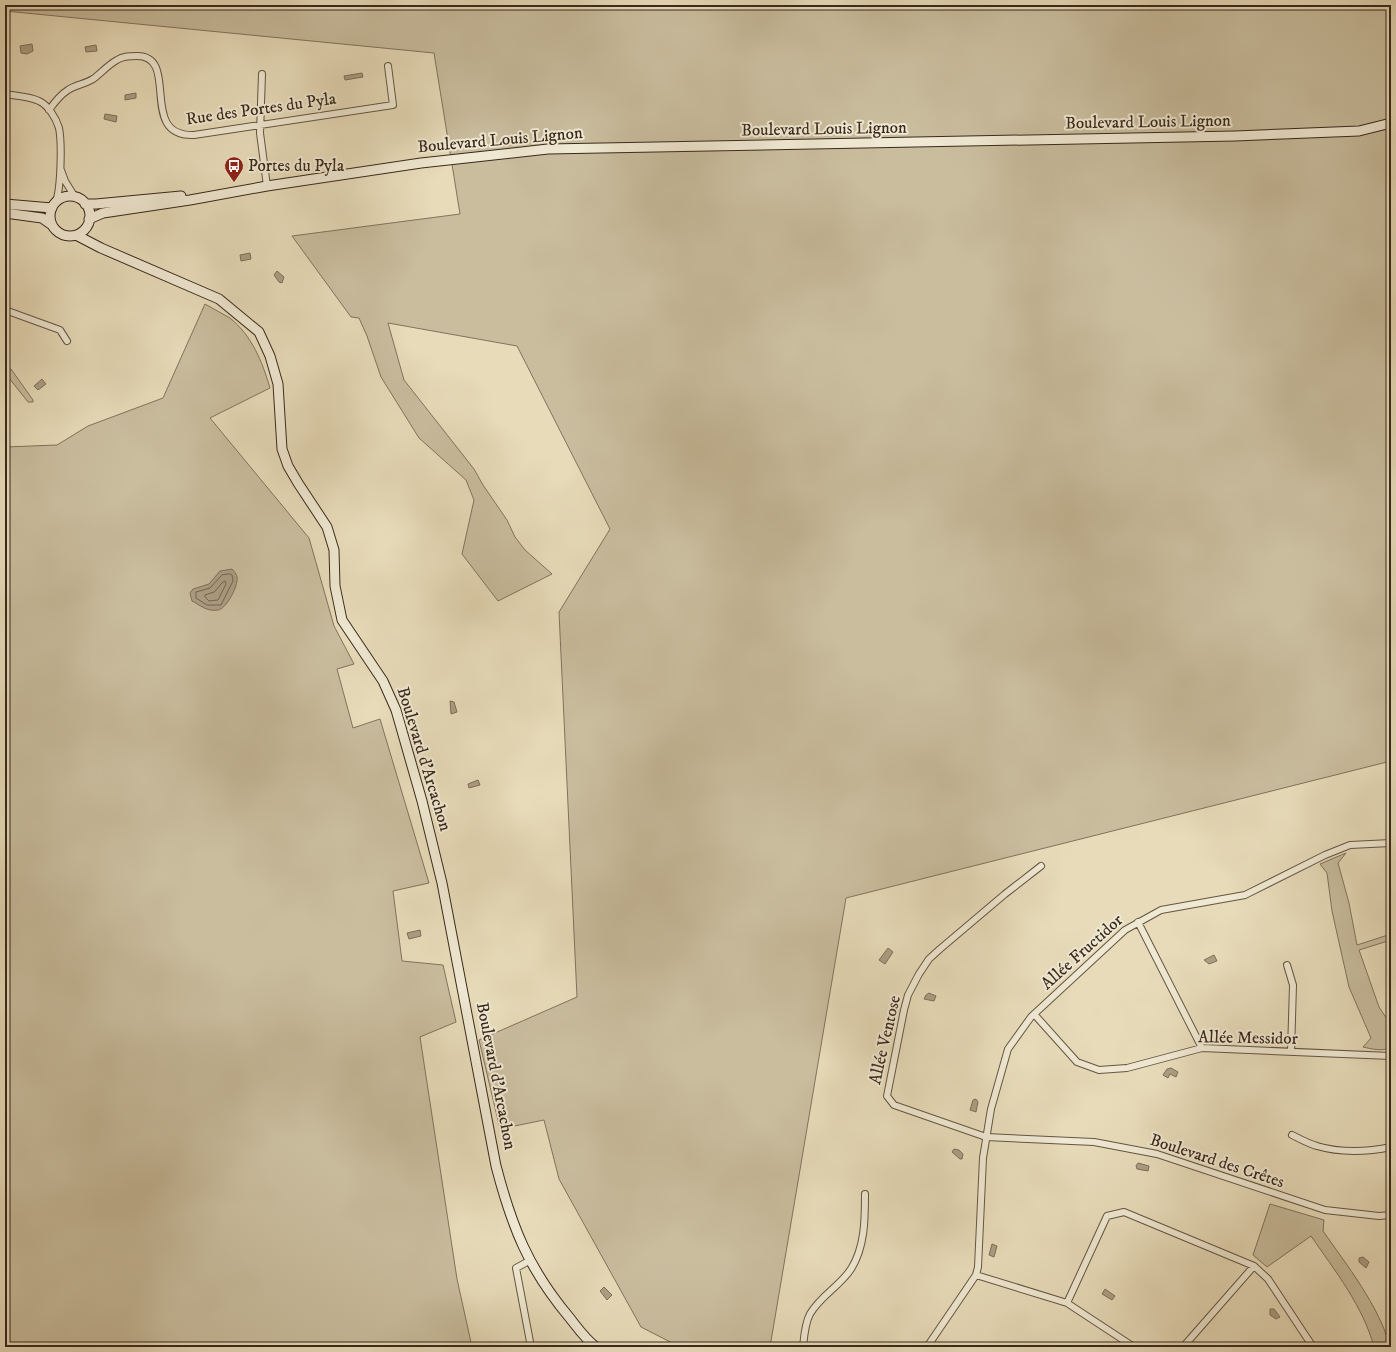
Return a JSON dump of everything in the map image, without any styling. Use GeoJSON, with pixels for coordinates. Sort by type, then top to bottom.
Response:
{"type":"FeatureCollection","features":[{"type":"Feature","properties":{"kind":"main road","name":"Boulevard Louis Lignon"},"geometry":{"type":"LineString","coordinates":[[264,187],[421,163],[548,149],[1235,136],[1359,131],[1391,123]]}},
{"type":"Feature","properties":{"kind":"main road"},"geometry":{"type":"LineString","coordinates":[[85,204],[264,187]]}},
{"type":"Feature","properties":{"kind":"main road"},"geometry":{"type":"LineString","coordinates":[[5,213],[42,218],[60,233],[71,236],[76,235],[85,229],[89,222],[104,213],[264,187]]}},
{"type":"Feature","properties":{"kind":"main road"},"geometry":{"type":"LineString","coordinates":[[52,225],[50,216],[54,205],[62,198],[75,197],[85,204],[89,212],[89,222],[93,239],[101,248]]}},
{"type":"Feature","properties":{"kind":"main road"},"geometry":{"type":"LineString","coordinates":[[5,204],[54,205]]}},
{"type":"Feature","properties":{"kind":"main road","name":"Boulevard d'Arcachon"},"geometry":{"type":"LineString","coordinates":[[76,235],[101,248],[219,299],[259,332],[270,356],[278,384],[282,449],[288,466],[327,527],[334,550],[335,586],[342,620],[383,681],[396,710],[442,883],[496,1166],[508,1211],[529,1261],[557,1302],[596,1347]]}},
{"type":"Feature","properties":{"kind":"street","name":"Rue des Portes du Pyla"},"geometry":{"type":"LineString","coordinates":[[49,110],[65,92],[92,80],[117,60],[126,56],[149,58],[157,68],[164,118],[172,130],[184,135],[194,135],[393,105],[388,66]]}},
{"type":"Feature","properties":{"kind":"street"},"geometry":{"type":"LineString","coordinates":[[262,74],[260,125],[264,187]]}},
{"type":"Feature","properties":{"kind":"street"},"geometry":{"type":"LineString","coordinates":[[5,94],[32,98],[40,101],[49,110],[59,128],[59,188],[54,205]]}},
{"type":"Feature","properties":{"kind":"street"},"geometry":{"type":"LineString","coordinates":[[60,162],[65,181],[75,197]]}},
{"type":"Feature","properties":{"kind":"street"},"geometry":{"type":"LineString","coordinates":[[5,310],[60,330],[67,341]]}},
{"type":"Feature","properties":{"kind":"street","name":"Allée Fructidor"},"geometry":{"type":"LineString","coordinates":[[976,1275],[978,1267],[986,1137],[991,1109],[1008,1049],[1034,1014],[1125,930],[1162,910],[1245,895],[1325,855],[1350,845],[1391,843]]}},
{"type":"Feature","properties":{"kind":"street","name":"Allée Ventose"},"geometry":{"type":"LineString","coordinates":[[986,1137],[894,1106],[887,1096],[908,995],[929,960],[1005,894],[1041,866]]}},
{"type":"Feature","properties":{"kind":"street"},"geometry":{"type":"LineString","coordinates":[[1138,922],[1202,1048]]}},
{"type":"Feature","properties":{"kind":"street"},"geometry":{"type":"LineString","coordinates":[[1287,966],[1293,985],[1292,1052]]}},
{"type":"Feature","properties":{"kind":"street","name":"Allée Messidor"},"geometry":{"type":"LineString","coordinates":[[1034,1014],[1077,1062],[1100,1070],[1127,1068],[1202,1048],[1292,1052],[1391,1059]]}},
{"type":"Feature","properties":{"kind":"street"},"geometry":{"type":"LineString","coordinates":[[1292,1135],[1317,1146],[1337,1150],[1391,1147]]}},
{"type":"Feature","properties":{"kind":"street","name":"Boulevard des Crêtes"},"geometry":{"type":"LineString","coordinates":[[986,1137],[1094,1142],[1157,1154],[1325,1210],[1379,1216],[1391,1215]]}},
{"type":"Feature","properties":{"kind":"street"},"geometry":{"type":"LineString","coordinates":[[802,1347],[809,1315],[819,1301],[851,1270],[858,1254],[865,1222],[864,1194]]}},
{"type":"Feature","properties":{"kind":"street"},"geometry":{"type":"LineString","coordinates":[[1067,1303],[1107,1216],[1124,1212],[1254,1266],[1268,1279],[1313,1347]]}},
{"type":"Feature","properties":{"kind":"street"},"geometry":{"type":"LineString","coordinates":[[529,1261],[516,1268],[531,1347]]}},
{"type":"Feature","properties":{"kind":"street"},"geometry":{"type":"LineString","coordinates":[[1183,1347],[1254,1266]]}},
{"type":"Feature","properties":{"kind":"street"},"geometry":{"type":"LineString","coordinates":[[927,1347],[976,1275],[1067,1303],[1134,1347]]}},
{"type":"Feature","properties":{"kind":"shaded area"},"geometry":{"type":"Polygon","coordinates":[[[5,5],[1391,5],[1391,761],[846,898],[770,1347],[680,1347],[641,1327],[559,1179],[544,1120],[500,1129],[479,1040],[577,997],[559,612],[610,529],[517,346],[388,323],[404,380],[474,469],[507,520],[515,537],[525,550],[552,574],[498,601],[462,554],[474,500],[466,480],[419,438],[381,377],[367,336],[359,318],[351,317],[292,236],[460,214],[434,53],[5,11],[5,5]]]}},
{"type":"Feature","properties":{"kind":"shaded area"},"geometry":{"type":"Polygon","coordinates":[[[205,304],[230,318],[238,325],[250,341],[260,359],[270,388],[210,418],[309,538],[334,626],[354,664],[337,669],[353,728],[380,719],[429,883],[393,891],[402,961],[443,965],[456,1022],[420,1037],[457,1279],[472,1347],[5,1347],[5,447],[57,445],[88,426],[163,398],[205,304]]]}},
{"type":"Feature","properties":{"kind":"shaded area"},"geometry":{"type":"Polygon","coordinates":[[[11,369],[33,402],[28,402],[5,373],[5,370],[11,369]]]}},
{"type":"Feature","properties":{"kind":"shaded area"},"geometry":{"type":"Polygon","coordinates":[[[1346,853],[1338,863],[1349,903],[1357,945],[1391,934],[1391,940],[1359,950],[1379,1007],[1391,1025],[1391,1047],[1388,1049],[1377,1050],[1363,1047],[1371,1038],[1349,987],[1332,911],[1327,873],[1320,864],[1346,853]]]}},
{"type":"Feature","properties":{"kind":"shaded area"},"geometry":{"type":"Polygon","coordinates":[[[1270,1204],[1324,1220],[1323,1231],[1352,1272],[1370,1301],[1379,1317],[1390,1347],[1374,1347],[1356,1303],[1311,1236],[1267,1267],[1253,1255],[1270,1204]]]}},
{"type":"Feature","properties":{"kind":"water"},"geometry":{"type":"Polygon","coordinates":[[[32,44],[33,51],[27,54],[21,53],[20,46],[32,44]]]}},
{"type":"Feature","properties":{"kind":"water"},"geometry":{"type":"Polygon","coordinates":[[[96,45],[97,51],[86,52],[85,47],[96,45]]]}},
{"type":"Feature","properties":{"kind":"water"},"geometry":{"type":"Polygon","coordinates":[[[362,73],[363,77],[345,80],[344,76],[362,73]]]}},
{"type":"Feature","properties":{"kind":"water"},"geometry":{"type":"Polygon","coordinates":[[[136,93],[136,98],[125,100],[125,95],[136,93]]]}},
{"type":"Feature","properties":{"kind":"water"},"geometry":{"type":"Polygon","coordinates":[[[105,114],[117,116],[116,122],[104,119],[105,114]]]}},
{"type":"Feature","properties":{"kind":"water"},"geometry":{"type":"Polygon","coordinates":[[[250,253],[251,259],[241,261],[240,255],[250,253]]]}},
{"type":"Feature","properties":{"kind":"water"},"geometry":{"type":"Polygon","coordinates":[[[277,271],[284,277],[282,283],[279,282],[274,275],[277,271]]]}},
{"type":"Feature","properties":{"kind":"water"},"geometry":{"type":"Polygon","coordinates":[[[42,379],[46,384],[38,390],[34,386],[42,379]]]}},
{"type":"Feature","properties":{"kind":"water"},"geometry":{"type":"Polygon","coordinates":[[[232,569],[237,576],[237,584],[230,598],[221,609],[210,610],[192,601],[190,593],[193,589],[209,584],[220,571],[232,569]]]}},
{"type":"Feature","properties":{"kind":"water"},"geometry":{"type":"Polygon","coordinates":[[[450,701],[454,702],[457,712],[451,714],[450,701]]]}},
{"type":"Feature","properties":{"kind":"water"},"geometry":{"type":"Polygon","coordinates":[[[478,780],[480,785],[469,788],[468,784],[478,780]]]}},
{"type":"Feature","properties":{"kind":"water"},"geometry":{"type":"Polygon","coordinates":[[[420,930],[421,936],[409,939],[407,933],[420,930]]]}},
{"type":"Feature","properties":{"kind":"water"},"geometry":{"type":"Polygon","coordinates":[[[888,948],[893,952],[885,964],[879,960],[888,948]]]}},
{"type":"Feature","properties":{"kind":"water"},"geometry":{"type":"Polygon","coordinates":[[[1214,955],[1217,961],[1209,964],[1204,960],[1214,955]]]}},
{"type":"Feature","properties":{"kind":"water"},"geometry":{"type":"Polygon","coordinates":[[[929,993],[936,996],[934,1001],[924,999],[929,993]]]}},
{"type":"Feature","properties":{"kind":"water"},"geometry":{"type":"Polygon","coordinates":[[[1171,1068],[1178,1072],[1176,1077],[1170,1074],[1168,1078],[1163,1075],[1167,1069],[1171,1068]]]}},
{"type":"Feature","properties":{"kind":"water"},"geometry":{"type":"Polygon","coordinates":[[[976,1099],[978,1102],[976,1112],[970,1110],[973,1100],[976,1099]]]}},
{"type":"Feature","properties":{"kind":"water"},"geometry":{"type":"Polygon","coordinates":[[[954,1149],[959,1150],[963,1154],[962,1159],[952,1152],[954,1149]]]}},
{"type":"Feature","properties":{"kind":"water"},"geometry":{"type":"Polygon","coordinates":[[[1138,1163],[1149,1166],[1148,1171],[1137,1169],[1136,1166],[1138,1163]]]}},
{"type":"Feature","properties":{"kind":"water"},"geometry":{"type":"Polygon","coordinates":[[[992,1244],[997,1246],[994,1257],[989,1255],[992,1244]]]}},
{"type":"Feature","properties":{"kind":"water"},"geometry":{"type":"Polygon","coordinates":[[[1363,1257],[1369,1262],[1366,1268],[1359,1262],[1359,1258],[1363,1257]]]}},
{"type":"Feature","properties":{"kind":"water"},"geometry":{"type":"Polygon","coordinates":[[[604,1287],[612,1295],[607,1300],[600,1291],[604,1287]]]}},
{"type":"Feature","properties":{"kind":"water"},"geometry":{"type":"Polygon","coordinates":[[[1105,1289],[1115,1296],[1112,1300],[1102,1294],[1105,1289]]]}},
{"type":"Feature","properties":{"kind":"water"},"geometry":{"type":"Polygon","coordinates":[[[1270,1309],[1274,1309],[1280,1317],[1276,1319],[1270,1315],[1270,1309]]]}},
{"type":"Feature","properties":{"kind":"place","name":"Portes du Pyla"},"geometry":{"type":"Point","coordinates":[234,183]}}]}
